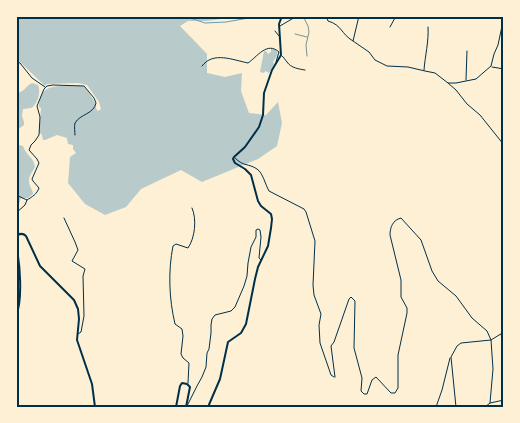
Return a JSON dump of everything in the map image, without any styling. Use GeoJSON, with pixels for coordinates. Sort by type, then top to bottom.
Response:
{"type":"FeatureCollection","features":[{"type":"Feature","properties":{"kind":"street"},"geometry":{"type":"LineString","coordinates":[[234,157],[245,147],[259,127],[263,115],[264,93],[272,70],[281,55],[279,26],[282,16]]}},
{"type":"Feature","properties":{"kind":"street"},"geometry":{"type":"LineString","coordinates":[[279,26],[297,16]]}},
{"type":"Feature","properties":{"kind":"street"},"geometry":{"type":"LineString","coordinates":[[326,16],[328,21],[339,26],[343,34],[369,52],[375,60],[387,66],[408,67],[435,73],[456,90],[467,104],[480,115],[504,145]]}},
{"type":"Feature","properties":{"kind":"street"},"geometry":{"type":"LineString","coordinates":[[353,41],[359,16]]}},
{"type":"Feature","properties":{"kind":"street"},"geometry":{"type":"LineString","coordinates":[[390,27],[396,16]]}},
{"type":"Feature","properties":{"kind":"street"},"geometry":{"type":"LineString","coordinates":[[448,83],[476,79],[491,66],[504,21]]}},
{"type":"Feature","properties":{"kind":"street"},"geometry":{"type":"LineString","coordinates":[[424,70],[425,52],[429,37],[428,27]]}},
{"type":"Feature","properties":{"kind":"street"},"geometry":{"type":"LineString","coordinates":[[275,31],[280,37]]}},
{"type":"Feature","properties":{"kind":"street"},"geometry":{"type":"LineString","coordinates":[[202,66],[208,60],[215,58],[232,58],[243,62],[250,62],[256,55],[271,47],[279,52],[276,62]]}},
{"type":"Feature","properties":{"kind":"street"},"geometry":{"type":"LineString","coordinates":[[466,81],[467,51]]}},
{"type":"Feature","properties":{"kind":"street"},"geometry":{"type":"LineString","coordinates":[[281,55],[284,56],[289,65],[305,70]]}},
{"type":"Feature","properties":{"kind":"street"},"geometry":{"type":"LineString","coordinates":[[16,61],[20,63],[32,78],[45,88]]}},
{"type":"Feature","properties":{"kind":"street"},"geometry":{"type":"LineString","coordinates":[[491,66],[504,69]]}},
{"type":"Feature","properties":{"kind":"street"},"geometry":{"type":"LineString","coordinates":[[16,213],[26,205],[27,200],[36,194],[39,188],[32,179],[39,163],[29,150],[30,145],[39,135],[40,117],[37,106],[45,88],[53,85],[84,86],[94,98],[95,108],[76,121],[75,136]]}},
{"type":"Feature","properties":{"kind":"street"},"geometry":{"type":"LineString","coordinates":[[208,407],[220,378],[228,342],[241,333],[246,324],[255,279],[269,241],[272,219],[271,214],[258,201],[251,175],[245,169],[235,164],[234,157]]}},
{"type":"Feature","properties":{"kind":"street"},"geometry":{"type":"LineString","coordinates":[[234,157],[243,165],[259,170],[269,190],[304,209],[306,212],[315,241],[313,285],[314,295],[321,314],[319,325],[320,343],[332,376],[335,377],[331,346],[351,297],[355,301],[354,348],[362,378],[361,391],[367,394],[372,380],[376,377],[391,393],[395,393],[398,388],[398,355],[407,308],[400,296],[401,280],[390,228],[398,218],[401,218],[421,240],[432,272],[438,281],[456,296],[472,318],[486,331],[491,340],[493,369],[490,403]]}},
{"type":"Feature","properties":{"kind":"street"},"geometry":{"type":"LineString","coordinates":[[16,195],[27,200]]}},
{"type":"Feature","properties":{"kind":"street"},"geometry":{"type":"LineString","coordinates":[[186,407],[190,390],[188,384],[189,362],[181,354],[183,336],[182,329],[175,324],[171,302],[170,270],[173,246],[176,244],[188,248],[194,237],[194,213],[192,208]]}},
{"type":"Feature","properties":{"kind":"street"},"geometry":{"type":"LineString","coordinates":[[64,218],[78,250],[72,260],[85,269],[84,316],[80,332],[77,334]]}},
{"type":"Feature","properties":{"kind":"street"},"geometry":{"type":"LineString","coordinates":[[16,229],[20,234],[26,236],[40,266],[74,300],[79,315],[77,334],[79,346],[92,384],[95,407]]}},
{"type":"Feature","properties":{"kind":"street"},"geometry":{"type":"LineString","coordinates":[[186,407],[206,367],[212,333],[212,319],[215,316],[231,311],[235,307],[247,276],[251,247],[256,237],[256,230],[258,229],[260,230],[261,237],[259,258],[261,260]]}},
{"type":"Feature","properties":{"kind":"street"},"geometry":{"type":"LineString","coordinates":[[16,236],[20,234]]}},
{"type":"Feature","properties":{"kind":"street"},"geometry":{"type":"LineString","coordinates":[[16,245],[20,265],[20,308],[16,316]]}},
{"type":"Feature","properties":{"kind":"street"},"geometry":{"type":"LineString","coordinates":[[436,407],[451,357],[457,346],[461,343],[491,340],[504,332]]}},
{"type":"Feature","properties":{"kind":"street"},"geometry":{"type":"LineString","coordinates":[[500,335],[504,339]]}},
{"type":"Feature","properties":{"kind":"street"},"geometry":{"type":"LineString","coordinates":[[451,357],[456,407]]}},
{"type":"Feature","properties":{"kind":"street"},"geometry":{"type":"LineString","coordinates":[[176,407],[180,386],[182,383],[188,384]]}},
{"type":"Feature","properties":{"kind":"street"},"geometry":{"type":"LineString","coordinates":[[485,407],[490,403],[504,400]]}},
{"type":"Feature","properties":{"kind":"lane"},"geometry":{"type":"LineString","coordinates":[[303,16],[308,28],[307,56]]}},
{"type":"Feature","properties":{"kind":"lane"},"geometry":{"type":"LineString","coordinates":[[294,34],[308,37]]}},
{"type":"Feature","properties":{"kind":"shaded area"},"geometry":{"type":"Polygon","coordinates":[[[20,16],[235,16],[207,21],[188,21],[180,26],[207,54],[207,73],[225,77],[242,73],[241,91],[249,113],[266,115],[278,102],[282,123],[277,146],[258,159],[202,182],[181,170],[141,189],[126,207],[105,215],[85,204],[68,183],[70,157],[76,153],[73,145],[68,144],[67,138],[57,135],[43,140],[39,132],[40,99],[45,90],[61,86],[82,86],[91,96],[98,111],[101,109],[99,102],[87,85],[78,83],[47,84],[45,86],[16,59],[16,18],[20,16]]]}},
{"type":"Feature","properties":{"kind":"shaded area"},"geometry":{"type":"Polygon","coordinates":[[[271,48],[276,50],[278,54],[273,62],[274,64],[269,73],[265,71],[264,73],[260,72],[264,51],[268,54],[271,52],[271,48]]]}},
{"type":"Feature","properties":{"kind":"shaded area"},"geometry":{"type":"Polygon","coordinates":[[[32,83],[38,85],[38,98],[31,108],[23,109],[24,125],[16,131],[16,93],[21,92],[32,83]]]}},
{"type":"Feature","properties":{"kind":"shaded area"},"geometry":{"type":"Polygon","coordinates":[[[19,145],[23,146],[35,167],[29,181],[33,194],[28,198],[21,198],[16,208],[16,147],[19,145]]]}},
{"type":"Feature","properties":{"kind":"waterway"},"geometry":{"type":"LineString","coordinates":[[184,16],[205,23],[226,22],[260,16]]}}]}
